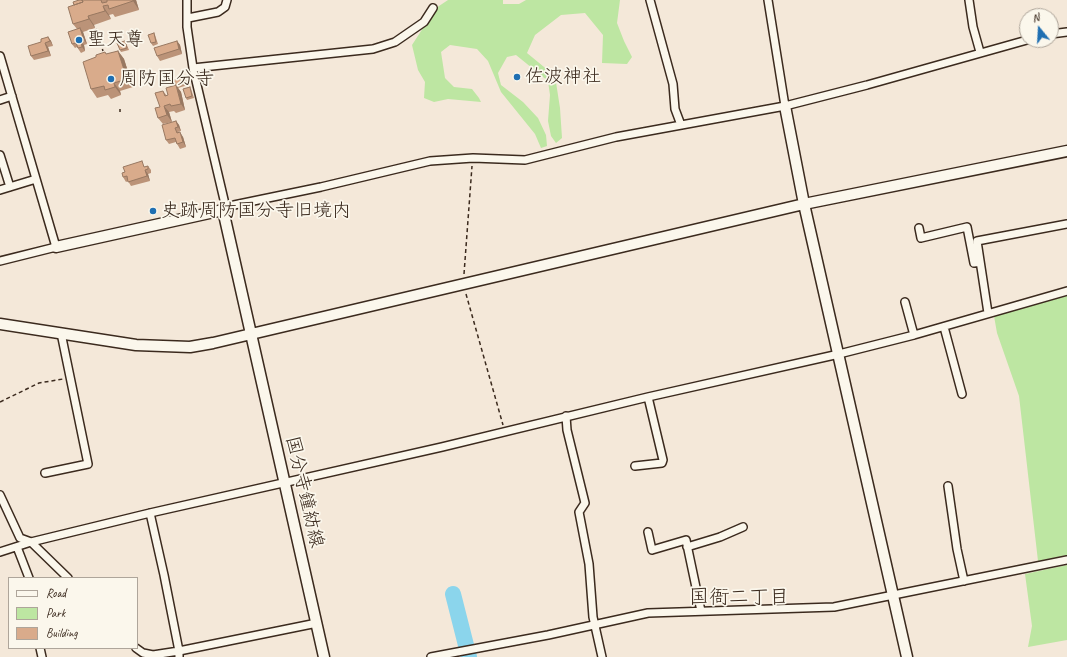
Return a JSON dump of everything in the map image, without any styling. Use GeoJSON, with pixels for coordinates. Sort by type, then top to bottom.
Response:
{"type":"FeatureCollection","features":[{"type":"Feature","properties":{"kind":"street"},"geometry":{"type":"LineString","coordinates":[[187,0],[188,27],[193,68],[225,204],[223,210]]}},
{"type":"Feature","properties":{"kind":"street"},"geometry":{"type":"LineString","coordinates":[[188,18],[218,12],[225,7],[227,0]]}},
{"type":"Feature","properties":{"kind":"street"},"geometry":{"type":"LineString","coordinates":[[650,0],[673,84],[675,109],[681,125]]}},
{"type":"Feature","properties":{"kind":"street"},"geometry":{"type":"LineString","coordinates":[[768,0],[785,106],[804,204],[907,657]]}},
{"type":"Feature","properties":{"kind":"street"},"geometry":{"type":"LineString","coordinates":[[969,0],[973,26],[980,52]]}},
{"type":"Feature","properties":{"kind":"street"},"geometry":{"type":"LineString","coordinates":[[193,68],[373,49],[395,42],[424,22],[433,8]]}},
{"type":"Feature","properties":{"kind":"street"},"geometry":{"type":"LineString","coordinates":[[0,261],[223,210],[234,205],[321,187],[430,161],[473,158],[525,160],[616,137],[785,106],[867,85],[1019,42]]}},
{"type":"Feature","properties":{"kind":"street"},"geometry":{"type":"LineString","coordinates":[[0,56],[56,247]]}},
{"type":"Feature","properties":{"kind":"street"},"geometry":{"type":"LineString","coordinates":[[0,100],[12,96]]}},
{"type":"Feature","properties":{"kind":"street"},"geometry":{"type":"LineString","coordinates":[[0,324],[136,345],[190,347],[213,344],[804,204],[1067,151]]}},
{"type":"Feature","properties":{"kind":"street"},"geometry":{"type":"LineString","coordinates":[[0,155],[10,188]]}},
{"type":"Feature","properties":{"kind":"street"},"geometry":{"type":"LineString","coordinates":[[0,190],[36,179]]}},
{"type":"Feature","properties":{"kind":"street","name":"国分寺鐘紡線"},"geometry":{"type":"LineString","coordinates":[[223,210],[324,657]]}},
{"type":"Feature","properties":{"kind":"street"},"geometry":{"type":"LineString","coordinates":[[988,313],[977,241],[1067,224]]}},
{"type":"Feature","properties":{"kind":"street"},"geometry":{"type":"LineString","coordinates":[[918,228],[921,238],[967,227],[974,263],[980,262]]}},
{"type":"Feature","properties":{"kind":"street"},"geometry":{"type":"LineString","coordinates":[[0,552],[32,542],[150,512],[506,432],[566,416],[839,354],[944,327],[1067,291]]}},
{"type":"Feature","properties":{"kind":"street"},"geometry":{"type":"LineString","coordinates":[[905,302],[914,335]]}},
{"type":"Feature","properties":{"kind":"street"},"geometry":{"type":"LineString","coordinates":[[944,327],[962,394]]}},
{"type":"Feature","properties":{"kind":"street"},"geometry":{"type":"LineString","coordinates":[[45,473],[88,464],[61,333]]}},
{"type":"Feature","properties":{"kind":"street"},"geometry":{"type":"LineString","coordinates":[[635,466],[662,463],[663,460],[648,397]]}},
{"type":"Feature","properties":{"kind":"street"},"geometry":{"type":"LineString","coordinates":[[566,416],[567,430],[585,503],[579,512],[589,564],[594,624],[602,657]]}},
{"type":"Feature","properties":{"kind":"street"},"geometry":{"type":"LineString","coordinates":[[948,486],[957,549],[964,580]]}},
{"type":"Feature","properties":{"kind":"street"},"geometry":{"type":"LineString","coordinates":[[0,495],[20,538],[32,542],[67,577]]}},
{"type":"Feature","properties":{"kind":"street"},"geometry":{"type":"LineString","coordinates":[[150,512],[179,654]]}},
{"type":"Feature","properties":{"kind":"street"},"geometry":{"type":"LineString","coordinates":[[687,547],[742,527]]}},
{"type":"Feature","properties":{"kind":"street"},"geometry":{"type":"LineString","coordinates":[[648,532],[652,550],[686,540],[702,611]]}},
{"type":"Feature","properties":{"kind":"street"},"geometry":{"type":"LineString","coordinates":[[17,547],[29,577]]}},
{"type":"Feature","properties":{"kind":"street"},"geometry":{"type":"LineString","coordinates":[[431,657],[548,635],[648,613],[834,606],[1067,560]]}},
{"type":"Feature","properties":{"kind":"street"},"geometry":{"type":"LineString","coordinates":[[137,649],[143,654],[179,654],[317,623]]}},
{"type":"Feature","properties":{"kind":"path"},"geometry":{"type":"LineString","coordinates":[[96,29],[103,52]]}},
{"type":"Feature","properties":{"kind":"path"},"geometry":{"type":"LineString","coordinates":[[473,158],[464,285],[506,432]]}},
{"type":"Feature","properties":{"kind":"path"},"geometry":{"type":"LineString","coordinates":[[0,402],[40,383],[70,378]]}},
{"type":"Feature","properties":{"kind":"green space"},"geometry":{"type":"Polygon","coordinates":[[[448,0],[503,0],[503,4],[519,4],[526,0],[620,0],[617,23],[632,57],[627,64],[602,63],[603,35],[585,13],[561,15],[535,35],[527,53],[555,76],[560,108],[562,138],[556,143],[551,136],[548,121],[550,95],[548,81],[516,55],[507,57],[498,73],[501,85],[523,102],[538,118],[546,135],[547,146],[541,148],[535,134],[501,92],[488,61],[477,49],[450,45],[441,52],[445,78],[454,87],[472,89],[481,102],[448,99],[434,102],[424,98],[425,82],[418,70],[412,45],[436,8],[448,0]]]}},
{"type":"Feature","properties":{"kind":"green space"},"geometry":{"type":"Polygon","coordinates":[[[1067,296],[1067,555],[1038,561],[1019,396],[997,333],[994,316],[1067,296]]]}},
{"type":"Feature","properties":{"kind":"green space"},"geometry":{"type":"Polygon","coordinates":[[[1067,565],[1067,640],[1028,647],[1032,626],[1025,574],[1067,565]]]}},
{"type":"Feature","properties":{"kind":"building"},"geometry":{"type":"Polygon","coordinates":[[[82,0],[83,2],[74,5],[73,2],[82,0]]]}},
{"type":"Feature","properties":{"kind":"building"},"geometry":{"type":"Polygon","coordinates":[[[82,0],[101,0],[102,3],[107,2],[107,0],[133,1],[109,9],[108,5],[103,6],[105,11],[88,16],[89,19],[73,24],[68,7],[83,2],[82,0]]]}},
{"type":"Feature","properties":{"kind":"building","name":"聖天尊"},"geometry":{"type":"Polygon","coordinates":[[[80,28],[84,40],[81,41],[82,47],[78,48],[76,43],[72,44],[68,32],[80,28]]]}},
{"type":"Feature","properties":{"kind":"building"},"geometry":{"type":"Polygon","coordinates":[[[154,33],[156,42],[151,43],[148,35],[154,33]]]}},
{"type":"Feature","properties":{"kind":"building"},"geometry":{"type":"Polygon","coordinates":[[[48,37],[50,41],[45,43],[48,51],[31,56],[28,46],[41,42],[41,39],[48,37]]]}},
{"type":"Feature","properties":{"kind":"building"},"geometry":{"type":"Polygon","coordinates":[[[125,41],[127,48],[120,50],[117,43],[125,41]]]}},
{"type":"Feature","properties":{"kind":"building"},"geometry":{"type":"Polygon","coordinates":[[[177,41],[179,49],[157,56],[154,48],[177,41]]]}},
{"type":"Feature","properties":{"kind":"building","name":"周防国分寺"},"geometry":{"type":"Polygon","coordinates":[[[118,51],[127,79],[114,83],[115,87],[105,90],[104,86],[91,89],[83,62],[105,52],[106,54],[118,51]]]}},
{"type":"Feature","properties":{"kind":"building"},"geometry":{"type":"Polygon","coordinates":[[[185,77],[186,83],[176,86],[174,80],[185,77]]]}},
{"type":"Feature","properties":{"kind":"building"},"geometry":{"type":"Polygon","coordinates":[[[176,85],[181,104],[171,106],[170,104],[164,106],[167,115],[158,118],[155,108],[160,107],[155,93],[163,91],[165,96],[168,95],[166,88],[176,85]]]}},
{"type":"Feature","properties":{"kind":"building"},"geometry":{"type":"Polygon","coordinates":[[[190,87],[192,96],[186,98],[183,89],[190,87]]]}},
{"type":"Feature","properties":{"kind":"building"},"geometry":{"type":"Polygon","coordinates":[[[176,121],[178,127],[175,128],[177,133],[180,132],[183,142],[177,144],[175,138],[166,140],[162,125],[176,121]]]}},
{"type":"Feature","properties":{"kind":"building"},"geometry":{"type":"Polygon","coordinates":[[[142,161],[144,167],[148,166],[148,169],[145,170],[147,176],[128,182],[127,176],[123,177],[122,173],[125,172],[123,167],[142,161]]]}},
{"type":"Feature","properties":{"kind":"waterway"},"geometry":{"type":"LineString","coordinates":[[453,594],[469,657]]}},
{"type":"Feature","properties":{"kind":"place","name":"聖天尊"},"geometry":{"type":"Point","coordinates":[79,40]}},
{"type":"Feature","properties":{"kind":"place","name":"佐波神社"},"geometry":{"type":"Point","coordinates":[517,77]}},
{"type":"Feature","properties":{"kind":"place","name":"周防国分寺"},"geometry":{"type":"Point","coordinates":[111,79]}},
{"type":"Feature","properties":{"kind":"place","name":"史跡周防国分寺旧境内"},"geometry":{"type":"Point","coordinates":[153,211]}},
{"type":"Feature","properties":{"kind":"district","name":"国衙二丁目"},"geometry":{"type":"Point","coordinates":[739,598]}}]}
